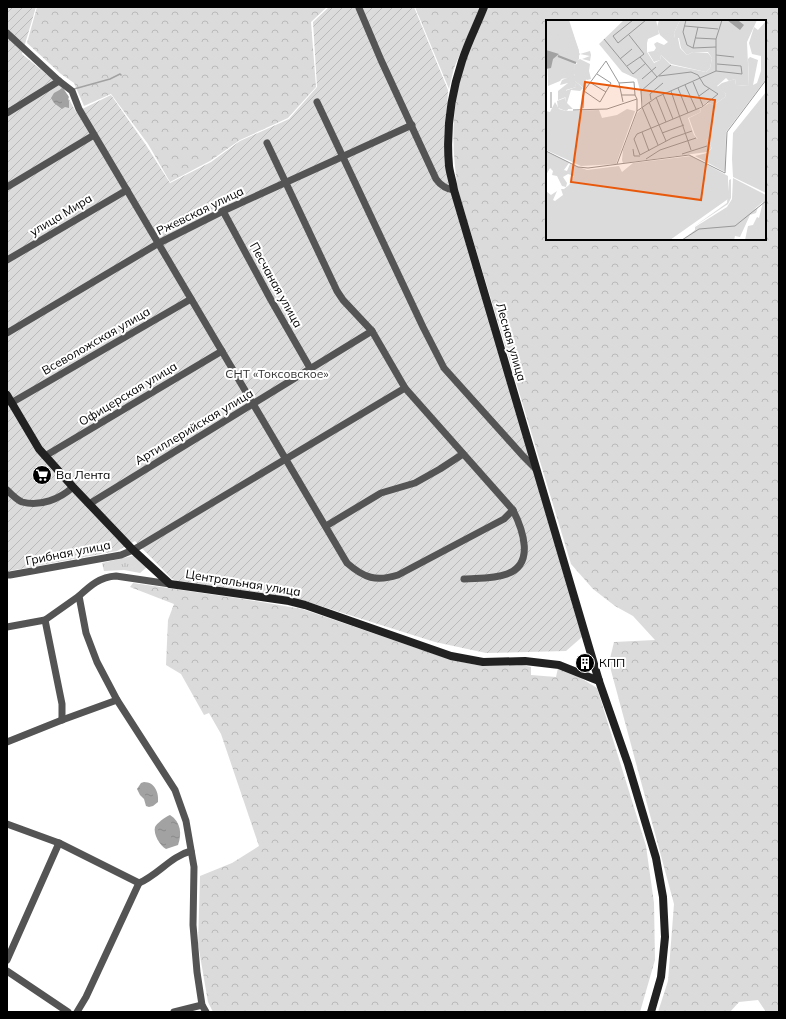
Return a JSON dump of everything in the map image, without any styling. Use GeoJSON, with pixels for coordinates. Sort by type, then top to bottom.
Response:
{"type":"FeatureCollection","features":[{"type":"Feature","properties":{"kind":"street","name":"Лесная улица"},"geometry":{"type":"LineString","coordinates":[[484,7],[462,60],[454,90],[448,142],[449,167],[454,190],[599,681],[628,764],[656,858],[663,897],[665,937],[661,977],[651,1012]]}},
{"type":"Feature","properties":{"kind":"street"},"geometry":{"type":"LineString","coordinates":[[359,8],[381,60],[436,179],[441,186],[454,190]]}},
{"type":"Feature","properties":{"kind":"street"},"geometry":{"type":"LineString","coordinates":[[7,33],[72,91],[79,109],[94,135],[286,458],[347,564],[358,573],[375,578],[385,579],[398,575],[504,519],[513,510]]}},
{"type":"Feature","properties":{"kind":"street"},"geometry":{"type":"LineString","coordinates":[[7,113],[59,81]]}},
{"type":"Feature","properties":{"kind":"street"},"geometry":{"type":"LineString","coordinates":[[317,102],[422,327],[444,368],[536,469]]}},
{"type":"Feature","properties":{"kind":"street","name":"Ржевская улица"},"geometry":{"type":"LineString","coordinates":[[7,333],[159,243],[223,211],[412,125]]}},
{"type":"Feature","properties":{"kind":"street"},"geometry":{"type":"LineString","coordinates":[[7,187],[94,135]]}},
{"type":"Feature","properties":{"kind":"street"},"geometry":{"type":"LineString","coordinates":[[267,143],[336,291],[372,331],[405,388],[513,510],[517,518],[523,537],[525,552],[523,563],[517,569],[498,577],[464,579]]}},
{"type":"Feature","properties":{"kind":"street","name":"улица Мира"},"geometry":{"type":"LineString","coordinates":[[7,260],[127,190]]}},
{"type":"Feature","properties":{"kind":"street","name":"Песчаная улица"},"geometry":{"type":"LineString","coordinates":[[223,211],[310,368]]}},
{"type":"Feature","properties":{"kind":"street","name":"Всеволожская улица"},"geometry":{"type":"LineString","coordinates":[[9,399],[191,299]]}},
{"type":"Feature","properties":{"kind":"street","name":"Артиллерийская улица"},"geometry":{"type":"LineString","coordinates":[[89,504],[372,331]]}},
{"type":"Feature","properties":{"kind":"street","name":"Офицерская улица"},"geometry":{"type":"LineString","coordinates":[[45,456],[222,351]]}},
{"type":"Feature","properties":{"kind":"street","name":"Грибная улица"},"geometry":{"type":"LineString","coordinates":[[7,574],[10,575],[121,555],[133,550],[405,388]]}},
{"type":"Feature","properties":{"kind":"street","name":"Центральная улица"},"geometry":{"type":"LineString","coordinates":[[9,399],[45,456],[133,550],[170,584],[289,601],[305,605],[451,656],[483,662],[525,661],[559,665],[599,681]]}},
{"type":"Feature","properties":{"kind":"street"},"geometry":{"type":"LineString","coordinates":[[326,526],[381,493],[415,482],[440,469],[463,454]]}},
{"type":"Feature","properties":{"kind":"street"},"geometry":{"type":"LineString","coordinates":[[7,490],[21,501],[32,504],[55,499],[73,487]]}},
{"type":"Feature","properties":{"kind":"street"},"geometry":{"type":"LineString","coordinates":[[7,627],[45,620],[80,596],[93,583],[109,576],[170,584]]}},
{"type":"Feature","properties":{"kind":"street"},"geometry":{"type":"LineString","coordinates":[[80,596],[86,633],[97,662],[117,700],[175,790],[186,821],[194,867],[193,925],[196,972],[202,1005],[206,1012]]}},
{"type":"Feature","properties":{"kind":"street"},"geometry":{"type":"LineString","coordinates":[[45,620],[62,704],[62,720]]}},
{"type":"Feature","properties":{"kind":"street"},"geometry":{"type":"LineString","coordinates":[[7,742],[117,700]]}},
{"type":"Feature","properties":{"kind":"street"},"geometry":{"type":"LineString","coordinates":[[7,824],[58,843],[139,883]]}},
{"type":"Feature","properties":{"kind":"street"},"geometry":{"type":"LineString","coordinates":[[7,960],[58,843]]}},
{"type":"Feature","properties":{"kind":"street"},"geometry":{"type":"LineString","coordinates":[[77,1012],[86,997],[139,883],[180,855],[191,851]]}},
{"type":"Feature","properties":{"kind":"street"},"geometry":{"type":"LineString","coordinates":[[7,971],[68,1012]]}},
{"type":"Feature","properties":{"kind":"street"},"geometry":{"type":"LineString","coordinates":[[174,1012],[202,1005]]}},
{"type":"Feature","properties":{"kind":"green space","name":"СНТ «Токсовское»"},"geometry":{"type":"Polygon","coordinates":[[[7,7],[36,7],[22,54],[63,88],[76,112],[111,95],[146,145],[170,183],[211,162],[240,141],[289,119],[317,87],[313,22],[329,7],[414,7],[448,90],[446,131],[452,192],[582,637],[566,651],[486,653],[435,642],[305,601],[181,583],[172,579],[135,541],[117,551],[9,571],[7,574],[7,7]]]}},
{"type":"Feature","properties":{"kind":"green space"},"geometry":{"type":"Polygon","coordinates":[[[37,7],[327,7],[311,22],[316,87],[288,118],[240,140],[210,161],[170,182],[148,144],[111,94],[84,106],[74,83],[61,74],[27,43],[37,7]]]}},
{"type":"Feature","properties":{"kind":"green space"},"geometry":{"type":"Polygon","coordinates":[[[415,7],[480,7],[454,68],[449,89],[415,7]]]}},
{"type":"Feature","properties":{"kind":"green space"},"geometry":{"type":"Polygon","coordinates":[[[488,7],[779,7],[779,1012],[766,1012],[758,1000],[739,1002],[730,1012],[658,1012],[668,981],[674,904],[609,663],[614,642],[655,640],[633,616],[615,606],[593,589],[571,564],[458,190],[454,157],[455,108],[457,92],[468,53],[488,7]]]}},
{"type":"Feature","properties":{"kind":"green space"},"geometry":{"type":"Polygon","coordinates":[[[136,555],[147,567],[140,573],[124,570],[104,571],[102,563],[136,555]]]}},
{"type":"Feature","properties":{"kind":"green space"},"geometry":{"type":"Polygon","coordinates":[[[133,583],[302,609],[452,660],[482,666],[517,664],[531,667],[531,675],[556,677],[558,668],[571,672],[597,688],[646,846],[654,903],[655,960],[640,1012],[213,1012],[208,1002],[198,944],[200,876],[232,863],[259,846],[221,734],[209,713],[204,715],[181,674],[166,665],[168,620],[174,604],[130,587],[133,583]]]}},
{"type":"Feature","properties":{"kind":"water"},"geometry":{"type":"Polygon","coordinates":[[[63,88],[69,97],[69,108],[65,107],[62,109],[54,103],[51,98],[54,93],[63,88]]]}},
{"type":"Feature","properties":{"kind":"water"},"geometry":{"type":"Polygon","coordinates":[[[148,782],[156,789],[158,802],[153,806],[146,806],[144,799],[137,789],[141,783],[148,782]]]}},
{"type":"Feature","properties":{"kind":"water"},"geometry":{"type":"Polygon","coordinates":[[[170,815],[174,818],[180,828],[180,837],[178,845],[166,849],[158,840],[155,833],[155,827],[164,818],[170,815]]]}},
{"type":"Feature","properties":{"kind":"waterway"},"geometry":{"type":"LineString","coordinates":[[74,89],[110,79],[120,74],[121,75]]}},
{"type":"Feature","properties":{"kind":"place","name":"Ва Лента"},"geometry":{"type":"Point","coordinates":[42,475]}},
{"type":"Feature","properties":{"kind":"place","name":"КПП"},"geometry":{"type":"Point","coordinates":[585,663]}}]}
